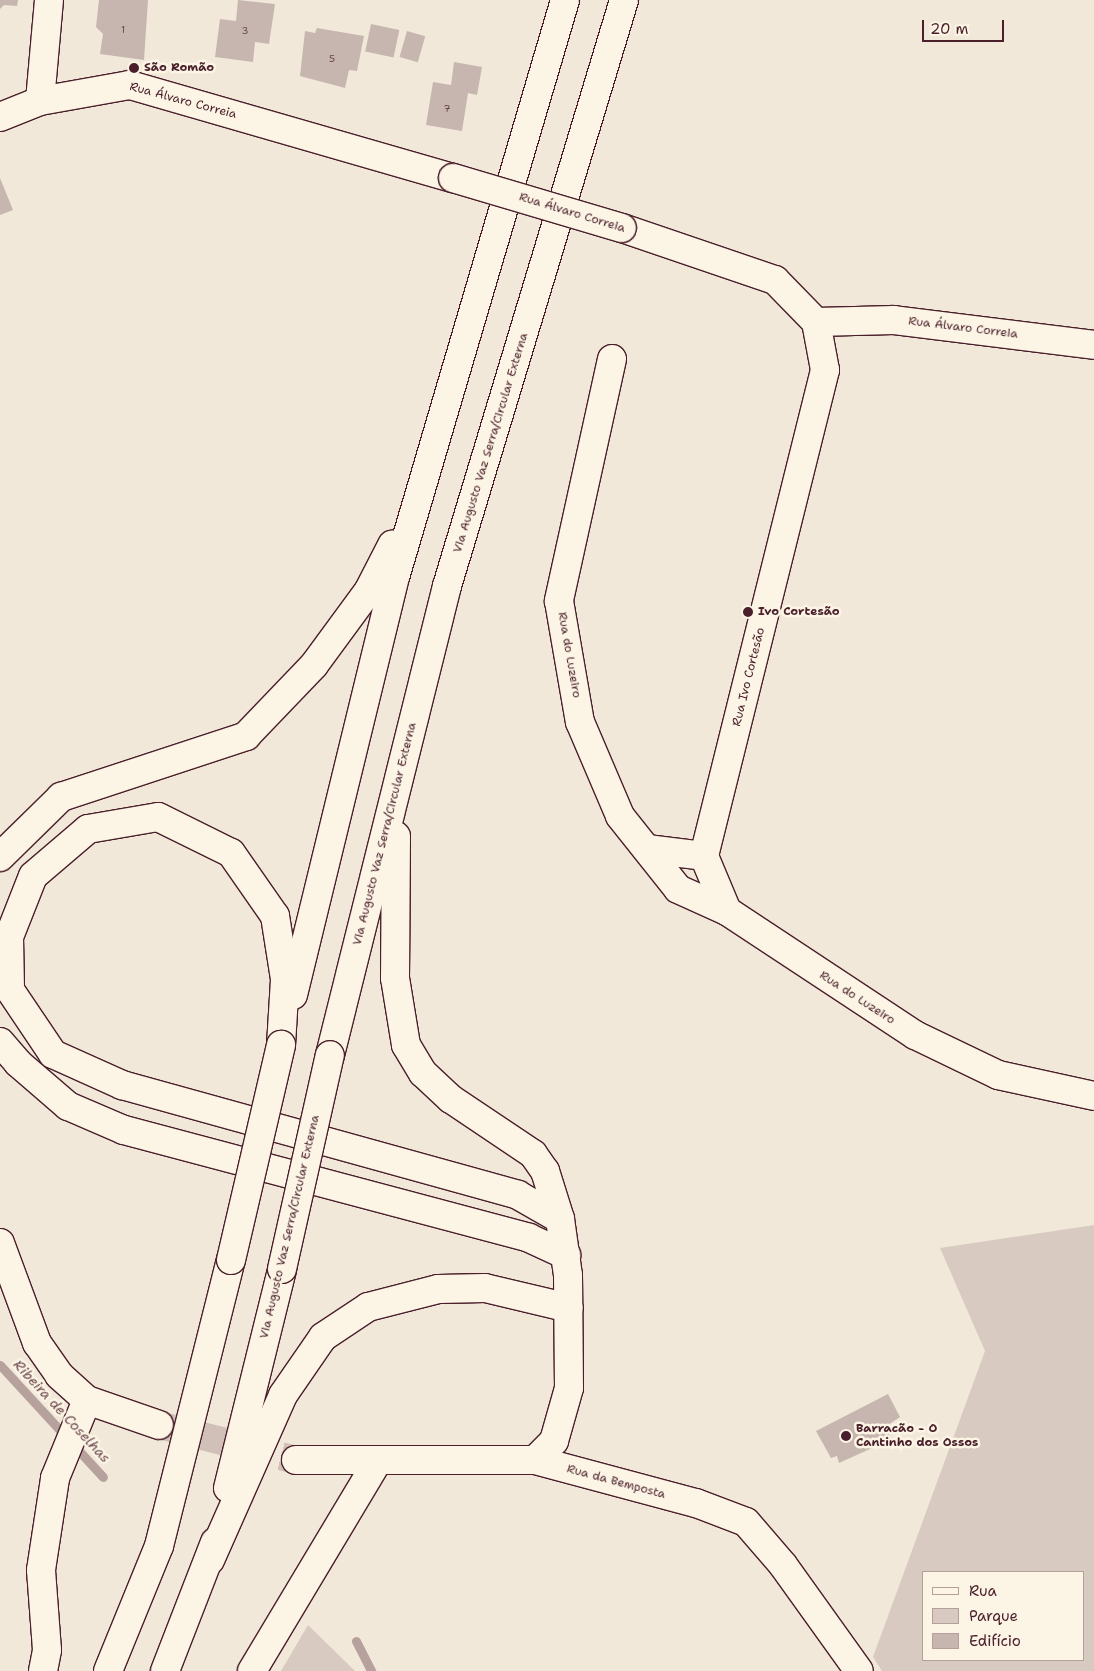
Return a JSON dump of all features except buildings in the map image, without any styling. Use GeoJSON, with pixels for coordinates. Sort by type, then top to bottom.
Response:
{"type":"FeatureCollection","features":[{"type":"Feature","properties":{"kind":"main road"},"geometry":{"type":"LineString","coordinates":[[40,101],[49,0]]}},
{"type":"Feature","properties":{"kind":"main road"},"geometry":{"type":"LineString","coordinates":[[108,1671],[159,1546],[232,1260],[281,1045],[396,574],[565,0]]}},
{"type":"Feature","properties":{"kind":"main road","name":"Via Augusto Vaz Serra/Circular Externa"},"geometry":{"type":"LineString","coordinates":[[165,1671],[210,1560],[282,1269],[330,1055],[448,586],[624,0]]}},
{"type":"Feature","properties":{"kind":"main road","name":"Rua Álvaro Correia"},"geometry":{"type":"LineString","coordinates":[[0,117],[40,101],[130,85],[622,228],[775,280],[816,322],[894,320],[1094,345]]}},
{"type":"Feature","properties":{"kind":"main road","name":"Rua Ivo Cortesão"},"geometry":{"type":"LineString","coordinates":[[704,856],[825,370],[816,322]]}},
{"type":"Feature","properties":{"kind":"main road","name":"Rua do Luzeiro"},"geometry":{"type":"LineString","coordinates":[[612,359],[559,601],[580,722],[620,816],[678,888],[727,911],[915,1035],[998,1075],[1094,1096]]}},
{"type":"Feature","properties":{"kind":"main road"},"geometry":{"type":"LineString","coordinates":[[0,857],[61,797],[246,736],[314,665],[369,590],[426,476]]}},
{"type":"Feature","properties":{"kind":"main road"},"geometry":{"type":"LineString","coordinates":[[396,792],[395,978],[406,1045],[423,1073],[451,1099],[533,1154],[545,1171],[560,1219],[566,1255],[569,1308],[566,1407],[554,1441],[535,1460]]}},
{"type":"Feature","properties":{"kind":"main road"},"geometry":{"type":"LineString","coordinates":[[281,1045],[285,979],[275,916],[231,853],[158,818],[88,829],[33,876],[9,937],[10,990],[53,1054],[122,1085],[518,1195],[560,1219]]}},
{"type":"Feature","properties":{"kind":"main road"},"geometry":{"type":"LineString","coordinates":[[647,849],[704,856],[727,911]]}},
{"type":"Feature","properties":{"kind":"main road"},"geometry":{"type":"LineString","coordinates":[[0,1042],[18,1063],[68,1106],[124,1130],[529,1238],[566,1255]]}},
{"type":"Feature","properties":{"kind":"main road"},"geometry":{"type":"LineString","coordinates":[[0,1243],[37,1343],[59,1376],[87,1400],[160,1425]]}},
{"type":"Feature","properties":{"kind":"main road"},"geometry":{"type":"LineString","coordinates":[[210,1560],[283,1395],[323,1337],[368,1307],[438,1289],[485,1288],[569,1308]]}},
{"type":"Feature","properties":{"kind":"main road"},"geometry":{"type":"LineString","coordinates":[[43,1671],[46,1650],[41,1570],[55,1478],[87,1400]]}},
{"type":"Feature","properties":{"kind":"main road","name":"Rua da Bemposta"},"geometry":{"type":"LineString","coordinates":[[296,1460],[377,1462],[535,1460],[696,1503],[746,1522],[783,1565],[859,1671]]}},
{"type":"Feature","properties":{"kind":"main road"},"geometry":{"type":"LineString","coordinates":[[252,1671],[377,1462]]}},
{"type":"Feature","properties":{"kind":"green space"},"geometry":{"type":"Polygon","coordinates":[[[1094,1225],[1094,1671],[882,1671],[873,1657],[985,1351],[940,1248],[1094,1225]]]}},
{"type":"Feature","properties":{"kind":"green space"},"geometry":{"type":"Polygon","coordinates":[[[308,1625],[355,1671],[281,1671],[308,1625]]]}},
{"type":"Feature","properties":{"kind":"waterway","name":"Ribeira de Coselhas"},"geometry":{"type":"LineString","coordinates":[[0,1365],[103,1477]]}},
{"type":"Feature","properties":{"kind":"waterway","name":"Ribeira de Coselhas"},"geometry":{"type":"LineString","coordinates":[[356,1641],[371,1671]]}},
{"type":"Feature","properties":{"kind":"tunnel"},"geometry":{"type":"LineString","coordinates":[[159,1425],[296,1460]]}},
{"type":"Feature","properties":{"kind":"place","name":"São Romão"},"geometry":{"type":"Point","coordinates":[134,68]}},
{"type":"Feature","properties":{"kind":"place","name":"Ivo Cortesão"},"geometry":{"type":"Point","coordinates":[748,612]}},
{"type":"Feature","properties":{"kind":"place","name":"Barracão - O Cantinho dos Ossos"},"geometry":{"type":"Point","coordinates":[846,1436]}}]}
